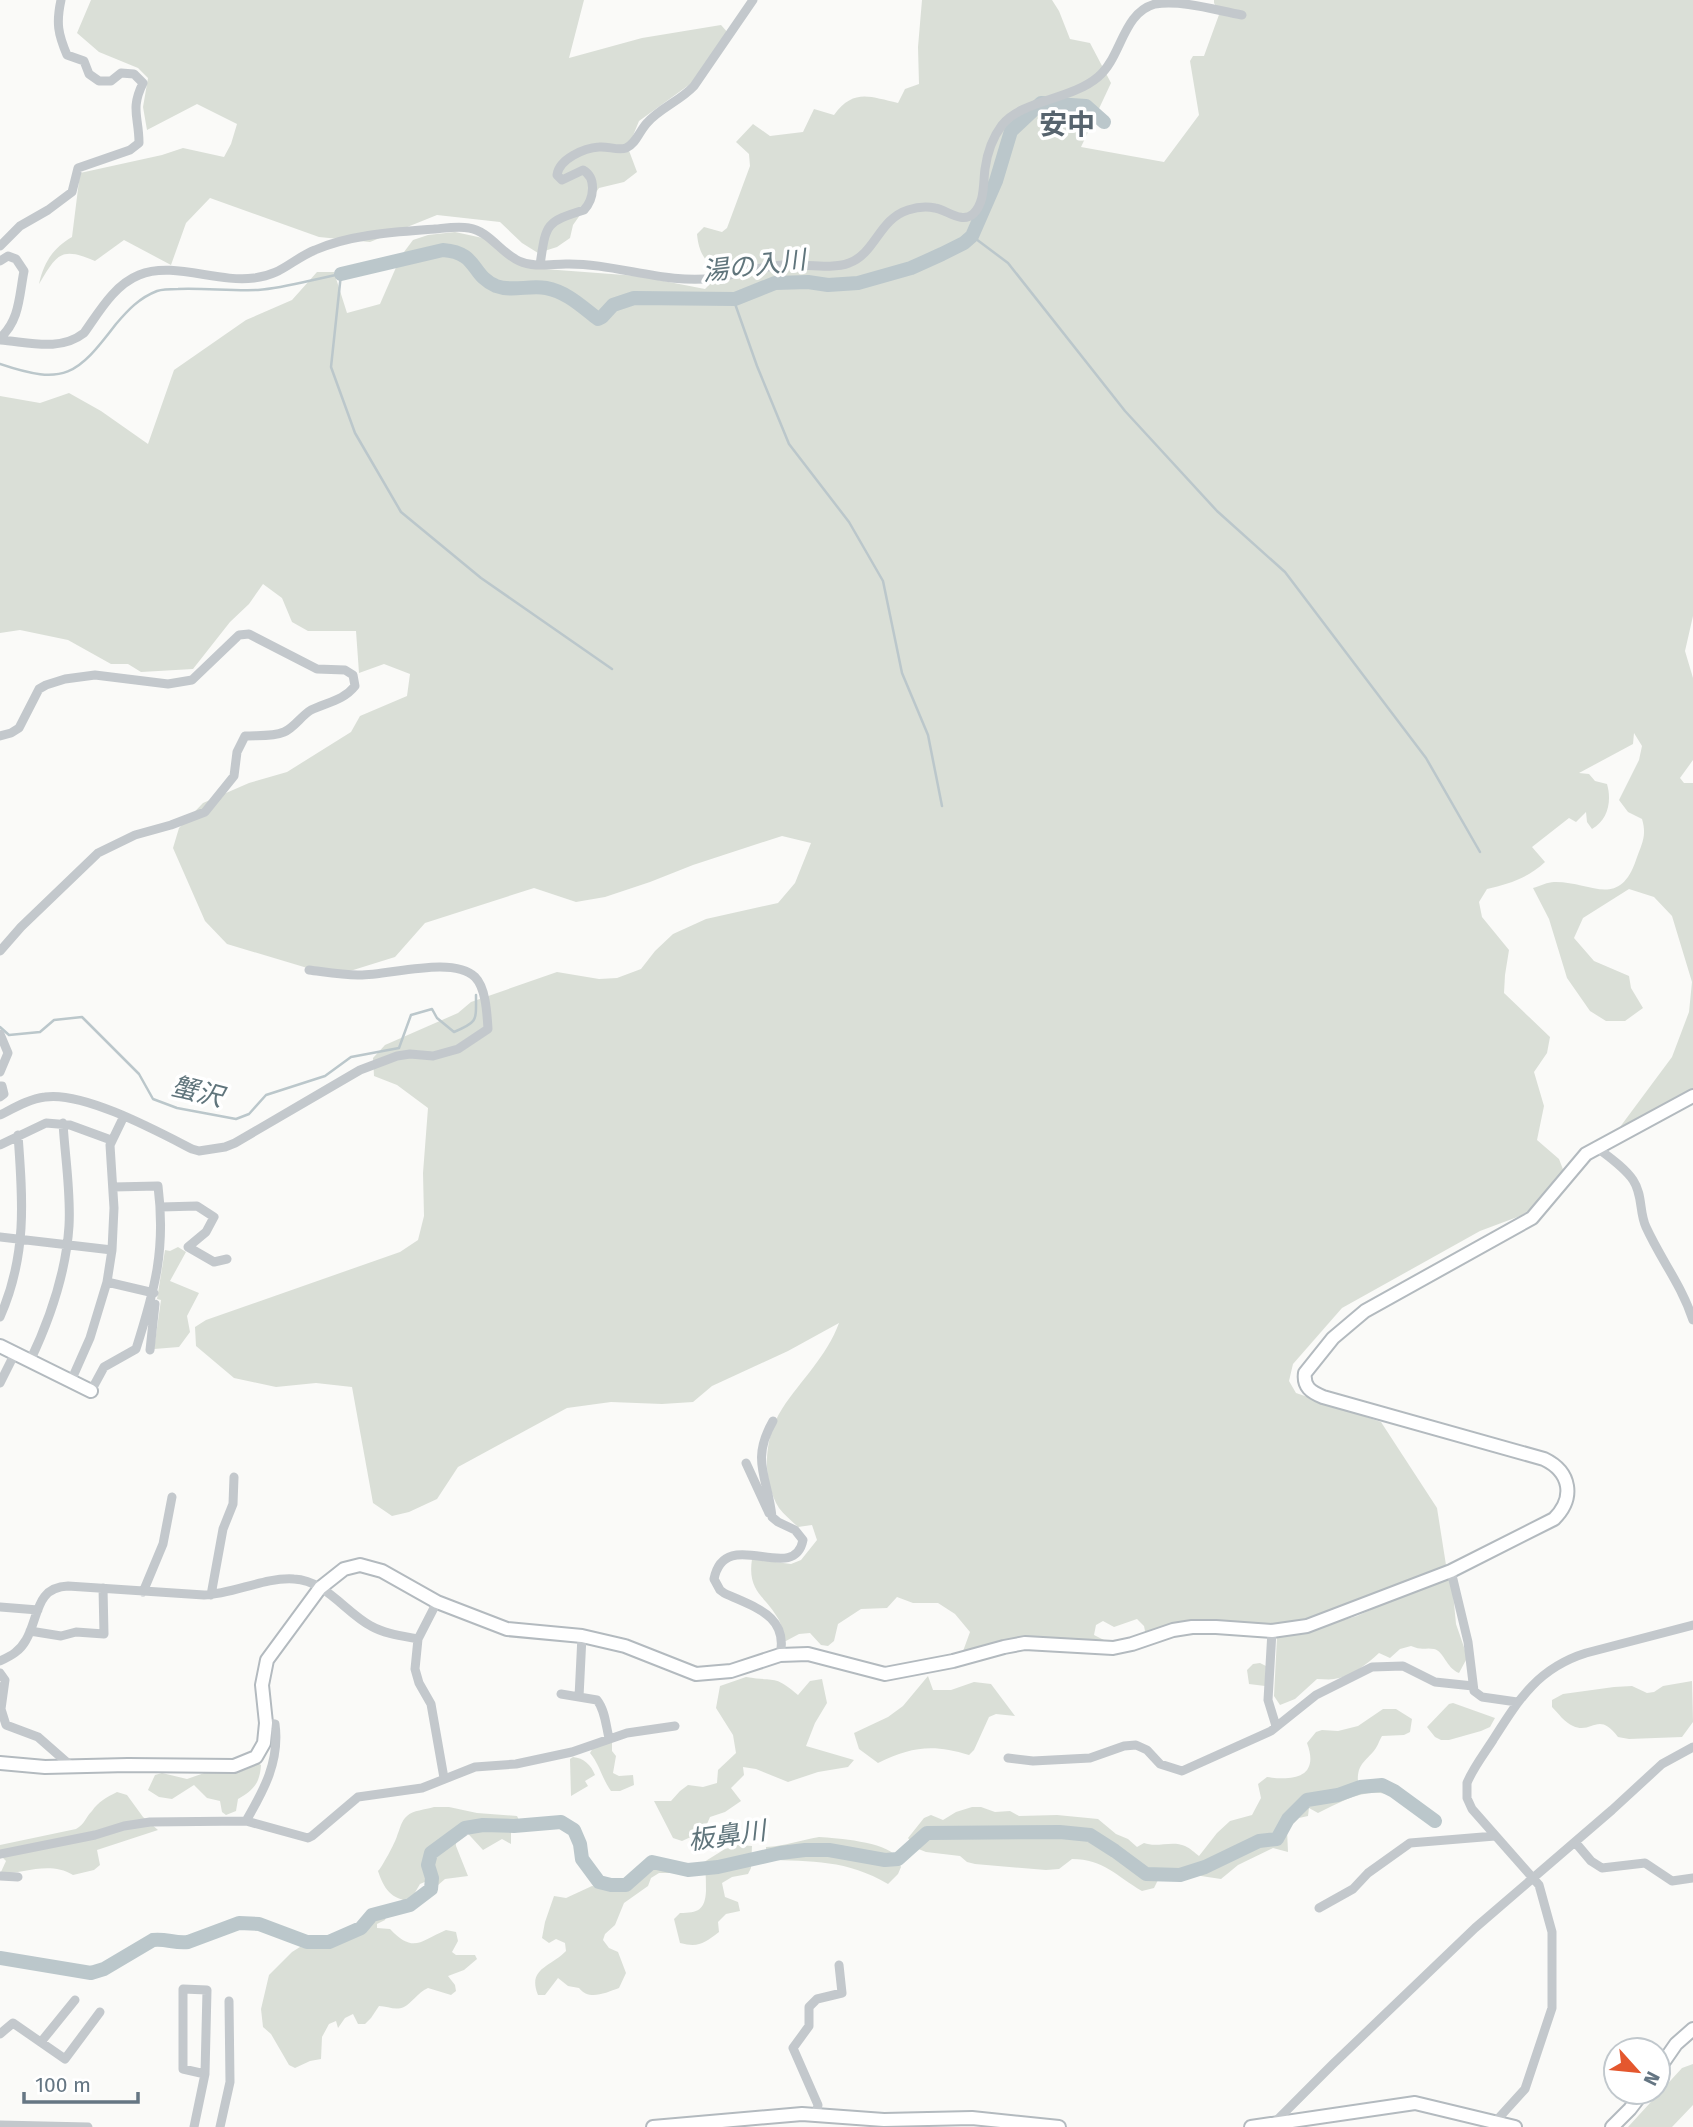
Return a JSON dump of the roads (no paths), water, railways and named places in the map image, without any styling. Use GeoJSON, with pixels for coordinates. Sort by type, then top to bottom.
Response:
{"type":"FeatureCollection","features":[{"type":"Feature","properties":{"kind":"street"},"geometry":{"type":"LineString","coordinates":[[0,246],[20,226],[72,192],[78,168],[130,150],[139,143],[135,98],[143,83],[134,74],[121,73],[111,80],[99,80],[89,74],[84,61],[66,55],[57,18],[61,0]]}},
{"type":"Feature","properties":{"kind":"street"},"geometry":{"type":"LineString","coordinates":[[540,265],[544,240],[551,225],[565,215],[584,210],[590,202],[592,179],[587,172],[583,170],[562,180],[557,175],[559,167],[590,148],[620,149],[631,146],[649,121],[686,95],[694,86],[753,0]]}},
{"type":"Feature","properties":{"kind":"street"},"geometry":{"type":"LineString","coordinates":[[0,339],[60,345],[77,339],[121,286],[148,272],[166,271],[223,279],[252,279],[278,272],[311,251],[325,246],[363,237],[417,230],[464,227],[474,229],[518,261],[540,265],[570,263],[689,279],[706,279],[786,264],[846,265],[865,253],[884,226],[901,212],[925,207],[967,218],[972,215],[981,201],[988,153],[1002,125],[1023,110],[1079,89],[1100,76],[1114,59],[1130,23],[1147,7],[1163,3],[1191,2],[1242,15]]}},
{"type":"Feature","properties":{"kind":"street"},"geometry":{"type":"LineString","coordinates":[[0,261],[8,256],[16,259],[24,271],[17,313],[10,329],[0,339]]}},
{"type":"Feature","properties":{"kind":"street"},"geometry":{"type":"LineString","coordinates":[[0,736],[19,728],[39,689],[46,685],[95,676],[169,684],[192,680],[239,635],[249,634],[317,669],[345,670],[353,675],[355,686],[340,699],[309,711],[286,731],[245,736],[237,752],[234,776],[205,812],[135,835],[98,853],[0,951]]}},
{"type":"Feature","properties":{"kind":"street"},"geometry":{"type":"LineString","coordinates":[[0,1115],[31,1100],[67,1097],[139,1122],[199,1151],[225,1147],[360,1070],[397,1056],[433,1056],[458,1049],[488,1029],[481,988],[477,979],[464,970],[437,968],[358,975],[309,970]]}},
{"type":"Feature","properties":{"kind":"street"},"geometry":{"type":"LineString","coordinates":[[0,1034],[8,1053],[0,1072]]}},
{"type":"Feature","properties":{"kind":"street"},"geometry":{"type":"LineString","coordinates":[[0,1086],[4,1094],[0,1097]]}},
{"type":"Feature","properties":{"kind":"street"},"geometry":{"type":"LineString","coordinates":[[0,1763],[45,1767],[234,1766],[256,1757],[264,1743],[262,1685],[267,1660],[320,1588],[344,1569],[360,1565],[382,1571],[437,1602],[507,1629],[582,1636],[625,1646],[696,1674],[731,1671],[780,1655],[808,1654],[885,1674],[1025,1643],[1113,1648],[1172,1630],[1192,1627],[1272,1631],[1307,1626],[1451,1571],[1554,1519],[1566,1502],[1563,1473],[1544,1459],[1323,1397],[1307,1388],[1305,1373],[1333,1338],[1365,1311],[1532,1219],[1577,1163],[1596,1147],[1693,1096]]}},
{"type":"Feature","properties":{"kind":"street"},"geometry":{"type":"LineString","coordinates":[[71,1381],[90,1338],[107,1282],[112,1250],[113,1187],[110,1145],[124,1116]]}},
{"type":"Feature","properties":{"kind":"street"},"geometry":{"type":"LineString","coordinates":[[0,1145],[46,1123],[63,1124],[111,1140]]}},
{"type":"Feature","properties":{"kind":"street"},"geometry":{"type":"LineString","coordinates":[[30,1361],[54,1301],[67,1245],[69,1224],[63,1124]]}},
{"type":"Feature","properties":{"kind":"street"},"geometry":{"type":"LineString","coordinates":[[0,1317],[15,1275],[21,1240],[23,1202],[18,1135]]}},
{"type":"Feature","properties":{"kind":"street"},"geometry":{"type":"LineString","coordinates":[[1596,1147],[1623,1169],[1635,1183],[1640,1193],[1644,1225],[1685,1296],[1693,1320]]}},
{"type":"Feature","properties":{"kind":"street"},"geometry":{"type":"LineString","coordinates":[[0,1346],[91,1391],[104,1367],[136,1349],[152,1298],[160,1248],[161,1207],[158,1186],[113,1187]]}},
{"type":"Feature","properties":{"kind":"street"},"geometry":{"type":"LineString","coordinates":[[161,1207],[197,1206],[214,1217],[206,1232],[188,1247],[214,1262],[227,1259]]}},
{"type":"Feature","properties":{"kind":"street"},"geometry":{"type":"LineString","coordinates":[[0,1237],[112,1250]]}},
{"type":"Feature","properties":{"kind":"street"},"geometry":{"type":"LineString","coordinates":[[107,1282],[152,1298],[155,1304],[150,1350]]}},
{"type":"Feature","properties":{"kind":"street"},"geometry":{"type":"LineString","coordinates":[[0,1383],[15,1353]]}},
{"type":"Feature","properties":{"kind":"street"},"geometry":{"type":"LineString","coordinates":[[772,1517],[761,1458],[763,1440],[773,1421]]}},
{"type":"Feature","properties":{"kind":"street"},"geometry":{"type":"LineString","coordinates":[[746,1463],[772,1517],[799,1534],[803,1540],[797,1554],[788,1559],[746,1554],[728,1557],[718,1566],[714,1578],[724,1593],[771,1616],[781,1633],[780,1655]]}},
{"type":"Feature","properties":{"kind":"street"},"geometry":{"type":"LineString","coordinates":[[211,1595],[223,1529],[233,1504],[234,1477]]}},
{"type":"Feature","properties":{"kind":"street"},"geometry":{"type":"LineString","coordinates":[[143,1592],[163,1544],[172,1497]]}},
{"type":"Feature","properties":{"kind":"street"},"geometry":{"type":"LineString","coordinates":[[1451,1571],[1468,1642],[1474,1691],[1482,1698],[1517,1702]]}},
{"type":"Feature","properties":{"kind":"street"},"geometry":{"type":"LineString","coordinates":[[0,1661],[17,1651],[27,1639],[44,1596],[54,1587],[68,1586],[211,1595],[295,1579],[320,1588],[369,1626],[418,1639]]}},
{"type":"Feature","properties":{"kind":"street"},"geometry":{"type":"LineString","coordinates":[[30,1631],[61,1636],[76,1632],[104,1634],[103,1588]]}},
{"type":"Feature","properties":{"kind":"street"},"geometry":{"type":"LineString","coordinates":[[437,1602],[418,1639],[415,1669],[419,1683],[431,1704],[444,1778]]}},
{"type":"Feature","properties":{"kind":"street"},"geometry":{"type":"LineString","coordinates":[[0,1606],[38,1610]]}},
{"type":"Feature","properties":{"kind":"street"},"geometry":{"type":"LineString","coordinates":[[1496,2121],[1525,2089],[1553,2002],[1552,1932],[1539,1885],[1472,1809],[1466,1788],[1470,1776],[1517,1702],[1547,1671],[1572,1657],[1693,1625]]}},
{"type":"Feature","properties":{"kind":"street"},"geometry":{"type":"LineString","coordinates":[[1272,1631],[1268,1700],[1276,1726]]}},
{"type":"Feature","properties":{"kind":"street"},"geometry":{"type":"LineString","coordinates":[[579,1697],[582,1636]]}},
{"type":"Feature","properties":{"kind":"street"},"geometry":{"type":"LineString","coordinates":[[1009,1758],[1033,1761],[1090,1758],[1124,1746],[1136,1745],[1147,1750],[1160,1764],[1182,1771],[1271,1731],[1316,1695],[1377,1666],[1403,1667],[1434,1682],[1473,1686]]}},
{"type":"Feature","properties":{"kind":"street"},"geometry":{"type":"LineString","coordinates":[[0,1672],[5,1681],[1,1709],[6,1725],[38,1737],[71,1766]]}},
{"type":"Feature","properties":{"kind":"street"},"geometry":{"type":"LineString","coordinates":[[561,1694],[597,1700],[601,1704],[609,1738]]}},
{"type":"Feature","properties":{"kind":"street"},"geometry":{"type":"LineString","coordinates":[[246,1821],[271,1772],[275,1755],[275,1724],[265,1723]]}},
{"type":"Feature","properties":{"kind":"street"},"geometry":{"type":"LineString","coordinates":[[0,1854],[150,1822],[246,1821],[307,1838],[358,1797],[422,1788],[475,1767],[516,1764],[572,1752],[627,1733],[675,1726]]}},
{"type":"Feature","properties":{"kind":"street"},"geometry":{"type":"LineString","coordinates":[[1269,2126],[1445,1955],[1531,1878],[1646,1780],[1662,1763],[1693,1747]]}},
{"type":"Feature","properties":{"kind":"street"},"geometry":{"type":"LineString","coordinates":[[1319,1908],[1353,1889],[1368,1873],[1410,1843],[1495,1836]]}},
{"type":"Feature","properties":{"kind":"street"},"geometry":{"type":"LineString","coordinates":[[1575,1842],[1591,1861],[1602,1868],[1645,1863],[1672,1881],[1693,1878]]}},
{"type":"Feature","properties":{"kind":"street"},"geometry":{"type":"LineString","coordinates":[[0,1876],[18,1877]]}},
{"type":"Feature","properties":{"kind":"street"},"geometry":{"type":"LineString","coordinates":[[816,2114],[818,2105],[793,2048],[809,2026],[809,2007],[817,1999],[842,1993],[839,1965]]}},
{"type":"Feature","properties":{"kind":"street"},"geometry":{"type":"LineString","coordinates":[[194,2127],[205,2074],[207,1990],[183,1989],[183,2069],[205,2074]]}},
{"type":"Feature","properties":{"kind":"street"},"geometry":{"type":"LineString","coordinates":[[41,2042],[75,2000]]}},
{"type":"Feature","properties":{"kind":"street"},"geometry":{"type":"LineString","coordinates":[[220,2127],[230,2082],[229,2001]]}},
{"type":"Feature","properties":{"kind":"street"},"geometry":{"type":"LineString","coordinates":[[0,2034],[13,2023],[65,2059],[100,2012]]}},
{"type":"Feature","properties":{"kind":"street"},"geometry":{"type":"LineString","coordinates":[[1672,2049],[1693,2029]]}},
{"type":"Feature","properties":{"kind":"street"},"geometry":{"type":"LineString","coordinates":[[1251,2127],[1415,2104],[1515,2127]]}},
{"type":"Feature","properties":{"kind":"street"},"geometry":{"type":"LineString","coordinates":[[1612,2127],[1632,2106]]}},
{"type":"Feature","properties":{"kind":"street"},"geometry":{"type":"LineString","coordinates":[[653,2127],[816,2114],[940,2123],[972,2118],[1059,2127]]}},
{"type":"Feature","properties":{"kind":"street"},"geometry":{"type":"LineString","coordinates":[[0,2125],[88,2127]]}},
{"type":"Feature","properties":{"kind":"waterway","name":"湯の入川"},"geometry":{"type":"LineString","coordinates":[[341,274],[443,250],[455,252],[463,255],[482,276],[496,286],[554,290],[574,300],[598,319],[613,305],[634,298],[735,299],[775,283],[858,283],[911,268],[964,243],[972,236],[996,181],[1011,131],[1041,103],[1086,106],[1104,122]]}},
{"type":"Feature","properties":{"kind":"waterway"},"geometry":{"type":"LineString","coordinates":[[972,236],[1008,263],[1125,411],[1217,511],[1285,572],[1426,758],[1480,852]]}},
{"type":"Feature","properties":{"kind":"waterway"},"geometry":{"type":"LineString","coordinates":[[0,364],[40,374],[68,371],[91,355],[134,305],[159,290],[258,290],[341,274],[331,367],[355,433],[401,512],[481,578],[612,669]]}},
{"type":"Feature","properties":{"kind":"waterway"},"geometry":{"type":"LineString","coordinates":[[733,298],[789,444],[849,522],[883,581],[902,673],[928,735],[942,806]]}},
{"type":"Feature","properties":{"kind":"waterway","name":"蟹沢"},"geometry":{"type":"LineString","coordinates":[[0,1027],[9,1035],[40,1032],[54,1020],[82,1017],[139,1074],[153,1099],[177,1108],[236,1119],[249,1114],[266,1095],[325,1076],[351,1057],[399,1048],[411,1015],[432,1009],[437,1018],[454,1032],[468,1026],[474,1020],[476,995]]}},
{"type":"Feature","properties":{"kind":"waterway","name":"板鼻川"},"geometry":{"type":"LineString","coordinates":[[0,1958],[91,1973],[104,1969],[153,1940],[188,1942],[239,1923],[259,1924],[307,1942],[329,1942],[361,1928],[372,1915],[410,1905],[431,1889],[432,1878],[428,1865],[431,1853],[465,1828],[483,1825],[514,1826],[561,1822],[574,1830],[582,1859],[599,1882],[626,1885],[652,1862],[688,1870],[805,1850],[829,1850],[885,1860],[898,1859],[927,1833],[1060,1832],[1090,1835],[1146,1874],[1180,1875],[1205,1867],[1259,1841],[1277,1839],[1288,1819],[1307,1800],[1338,1795],[1360,1787],[1382,1785],[1435,1821]]}},
{"type":"Feature","properties":{"kind":"district","name":"安中"},"geometry":{"type":"Point","coordinates":[1067,124]}}]}
